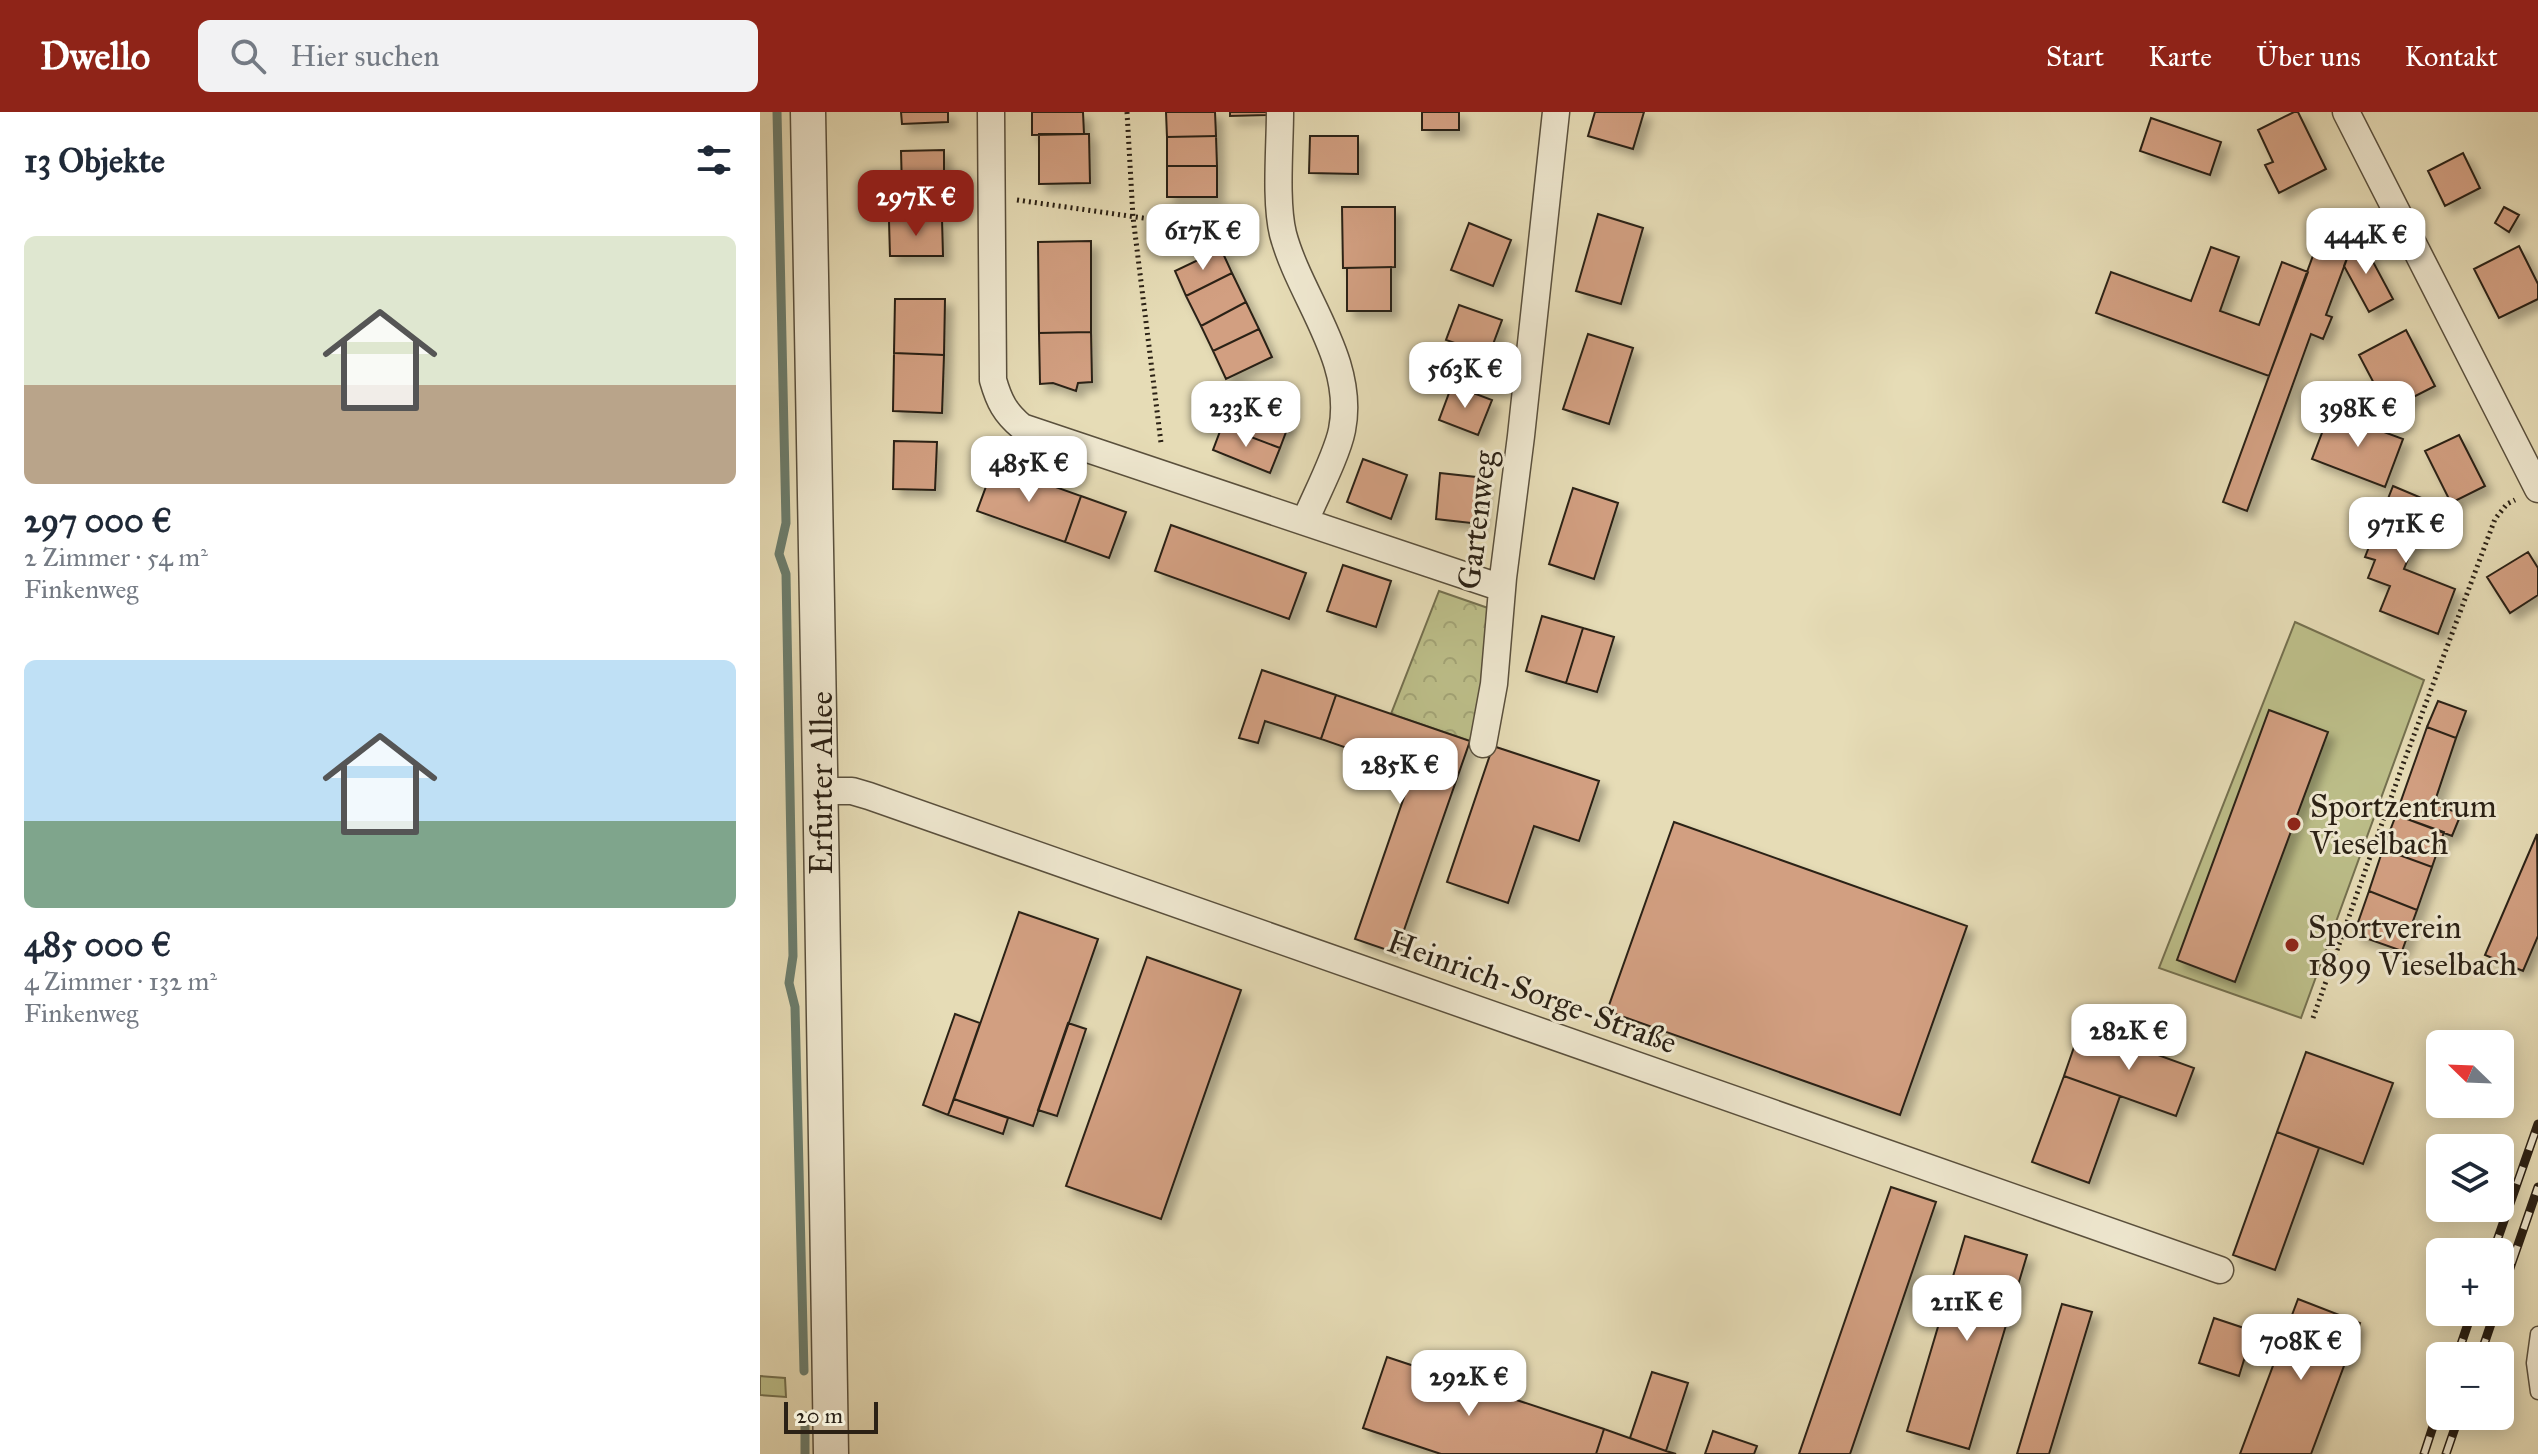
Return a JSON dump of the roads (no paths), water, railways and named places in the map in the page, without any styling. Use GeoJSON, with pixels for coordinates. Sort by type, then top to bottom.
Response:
{"type":"FeatureCollection","features":[{"type":"Feature","properties":{"kind":"street","name":"Erfurter Allee"},"geometry":{"type":"LineString","coordinates":[[808,112],[831,1454]]}},
{"type":"Feature","properties":{"kind":"street"},"geometry":{"type":"LineString","coordinates":[[991,112],[993,380],[1008,415],[1022,427],[1502,588]]}},
{"type":"Feature","properties":{"kind":"street"},"geometry":{"type":"LineString","coordinates":[[1280,112],[1282,230],[1293,267],[1333,349],[1343,397],[1342,431],[1305,521]]}},
{"type":"Feature","properties":{"kind":"street","name":"Gartenweg"},"geometry":{"type":"LineString","coordinates":[[1483,744],[1494,684],[1556,112]]}},
{"type":"Feature","properties":{"kind":"street"},"geometry":{"type":"LineString","coordinates":[[2346,112],[2538,488]]}},
{"type":"Feature","properties":{"kind":"street","name":"Heinrich-Sorge-Straße"},"geometry":{"type":"LineString","coordinates":[[819,791],[852,791],[869,796],[2220,1270]]}},
{"type":"Feature","properties":{"kind":"lane"},"geometry":{"type":"LineString","coordinates":[[2538,1334],[2534,1363],[2538,1392]]}},
{"type":"Feature","properties":{"kind":"waterway"},"geometry":{"type":"LineString","coordinates":[[777,112],[786,523],[779,554],[786,574],[793,956],[789,983],[795,1007],[804,1371]]}},
{"type":"Feature","properties":{"kind":"waterway"},"geometry":{"type":"LineString","coordinates":[[805,1416],[805,1454]]}},
{"type":"Feature","properties":{"kind":"railway"},"geometry":{"type":"LineString","coordinates":[[2498,1238],[2538,1124]]}},
{"type":"Feature","properties":{"kind":"railway"},"geometry":{"type":"LineString","coordinates":[[2514,1256],[2538,1187]]}},
{"type":"Feature","properties":{"kind":"railway"},"geometry":{"type":"LineString","coordinates":[[2462,1342],[2467,1326]]}},
{"type":"Feature","properties":{"kind":"railway"},"geometry":{"type":"LineString","coordinates":[[2485,1342],[2490,1326]]}},
{"type":"Feature","properties":{"kind":"railway"},"geometry":{"type":"LineString","coordinates":[[2424,1454],[2432,1430]]}},
{"type":"Feature","properties":{"kind":"railway"},"geometry":{"type":"LineString","coordinates":[[2446,1454],[2454,1430]]}},
{"type":"Feature","properties":{"kind":"place","name":"Sportzentrum Vieselbach"},"geometry":{"type":"Point","coordinates":[2294,824]}},
{"type":"Feature","properties":{"kind":"place","name":"Sportverein 1899 Vieselbach"},"geometry":{"type":"Point","coordinates":[2292,945]}}]}
